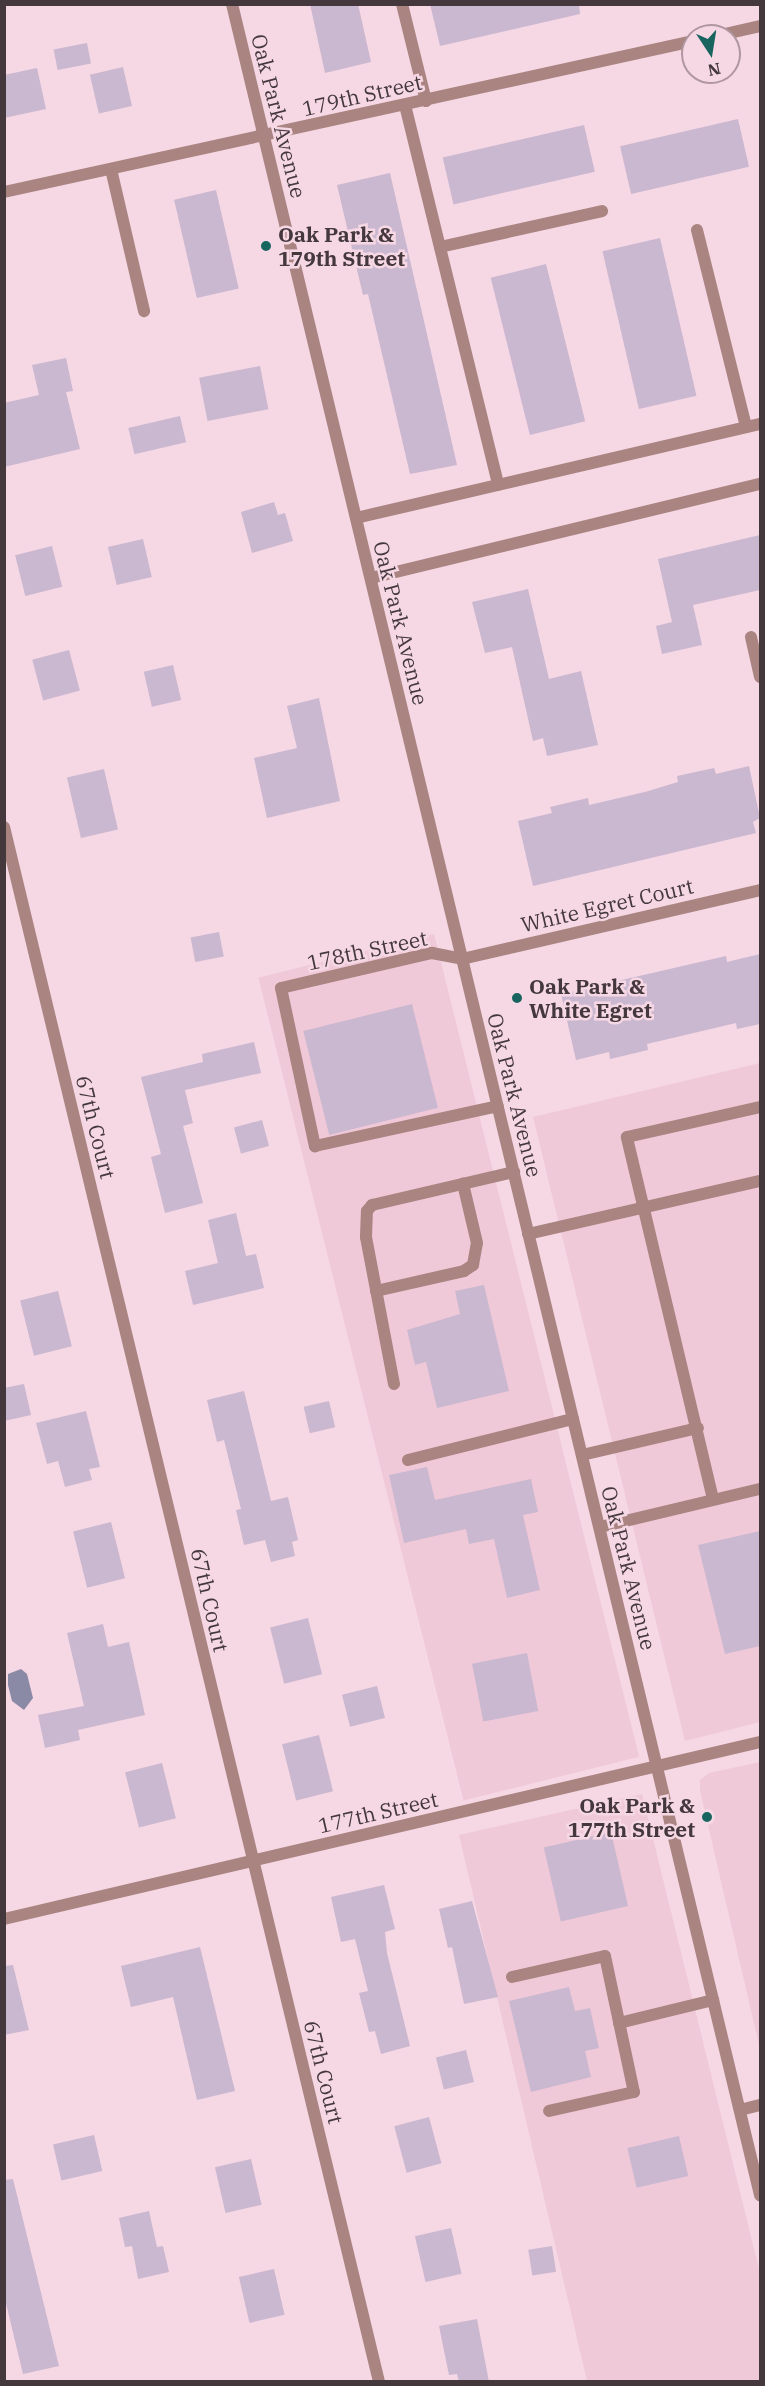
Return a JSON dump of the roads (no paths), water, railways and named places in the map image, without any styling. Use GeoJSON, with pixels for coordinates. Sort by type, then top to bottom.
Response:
{"type":"FeatureCollection","features":[{"type":"Feature","properties":{"kind":"street","name":"Oak Park Avenue"},"geometry":{"type":"LineString","coordinates":[[232,4],[760,2195]]}},
{"type":"Feature","properties":{"kind":"street"},"geometry":{"type":"LineString","coordinates":[[402,4],[426,101]]}},
{"type":"Feature","properties":{"kind":"street"},"geometry":{"type":"LineString","coordinates":[[741,30],[760,26]]}},
{"type":"Feature","properties":{"kind":"street","name":"179th Street"},"geometry":{"type":"LineString","coordinates":[[4,192],[264,137],[681,44]]}},
{"type":"Feature","properties":{"kind":"street"},"geometry":{"type":"LineString","coordinates":[[405,105],[498,485]]}},
{"type":"Feature","properties":{"kind":"street"},"geometry":{"type":"LineString","coordinates":[[111,169],[144,311]]}},
{"type":"Feature","properties":{"kind":"street"},"geometry":{"type":"LineString","coordinates":[[440,247],[602,211]]}},
{"type":"Feature","properties":{"kind":"street"},"geometry":{"type":"LineString","coordinates":[[697,230],[746,427]]}},
{"type":"Feature","properties":{"kind":"street"},"geometry":{"type":"LineString","coordinates":[[356,518],[760,424]]}},
{"type":"Feature","properties":{"kind":"street"},"geometry":{"type":"LineString","coordinates":[[371,579],[760,484]]}},
{"type":"Feature","properties":{"kind":"street"},"geometry":{"type":"LineString","coordinates":[[751,637],[760,677]]}},
{"type":"Feature","properties":{"kind":"street","name":"67th Court"},"geometry":{"type":"LineString","coordinates":[[4,827],[252,1861],[380,2382]]}},
{"type":"Feature","properties":{"kind":"street","name":"White Egret Court"},"geometry":{"type":"LineString","coordinates":[[462,959],[760,890]]}},
{"type":"Feature","properties":{"kind":"street","name":"178th Street"},"geometry":{"type":"LineString","coordinates":[[462,959],[432,953],[280,988],[315,1146],[498,1106]]}},
{"type":"Feature","properties":{"kind":"street"},"geometry":{"type":"LineString","coordinates":[[713,1499],[698,1428],[627,1137],[760,1107]]}},
{"type":"Feature","properties":{"kind":"street"},"geometry":{"type":"LineString","coordinates":[[394,1384],[366,1237],[367,1211],[372,1205],[513,1172]]}},
{"type":"Feature","properties":{"kind":"street"},"geometry":{"type":"LineString","coordinates":[[528,1234],[760,1181]]}},
{"type":"Feature","properties":{"kind":"street"},"geometry":{"type":"LineString","coordinates":[[376,1291],[464,1271],[473,1265],[477,1256],[463,1184]]}},
{"type":"Feature","properties":{"kind":"street"},"geometry":{"type":"LineString","coordinates":[[408,1460],[573,1419]]}},
{"type":"Feature","properties":{"kind":"street"},"geometry":{"type":"LineString","coordinates":[[582,1455],[698,1428]]}},
{"type":"Feature","properties":{"kind":"street"},"geometry":{"type":"LineString","coordinates":[[600,1527],[760,1489]]}},
{"type":"Feature","properties":{"kind":"street","name":"177th Street"},"geometry":{"type":"LineString","coordinates":[[4,1919],[760,1742]]}},
{"type":"Feature","properties":{"kind":"street"},"geometry":{"type":"LineString","coordinates":[[512,1977],[604,1956],[634,2092],[549,2110]]}},
{"type":"Feature","properties":{"kind":"street"},"geometry":{"type":"LineString","coordinates":[[619,2023],[713,2000]]}},
{"type":"Feature","properties":{"kind":"street"},"geometry":{"type":"LineString","coordinates":[[740,2110],[760,2105]]}},
{"type":"Feature","properties":{"kind":"water"},"geometry":{"type":"Polygon","coordinates":[[[21,1669],[27,1674],[33,1698],[24,1710],[12,1701],[8,1685],[8,1674],[21,1669]]]}},
{"type":"Feature","properties":{"kind":"place","name":"Oak Park & 179th Street"},"geometry":{"type":"Point","coordinates":[266,246]}},
{"type":"Feature","properties":{"kind":"place","name":"Oak Park & White Egret"},"geometry":{"type":"Point","coordinates":[517,998]}},
{"type":"Feature","properties":{"kind":"place","name":"Oak Park & 177th Street"},"geometry":{"type":"Point","coordinates":[707,1817]}}]}
